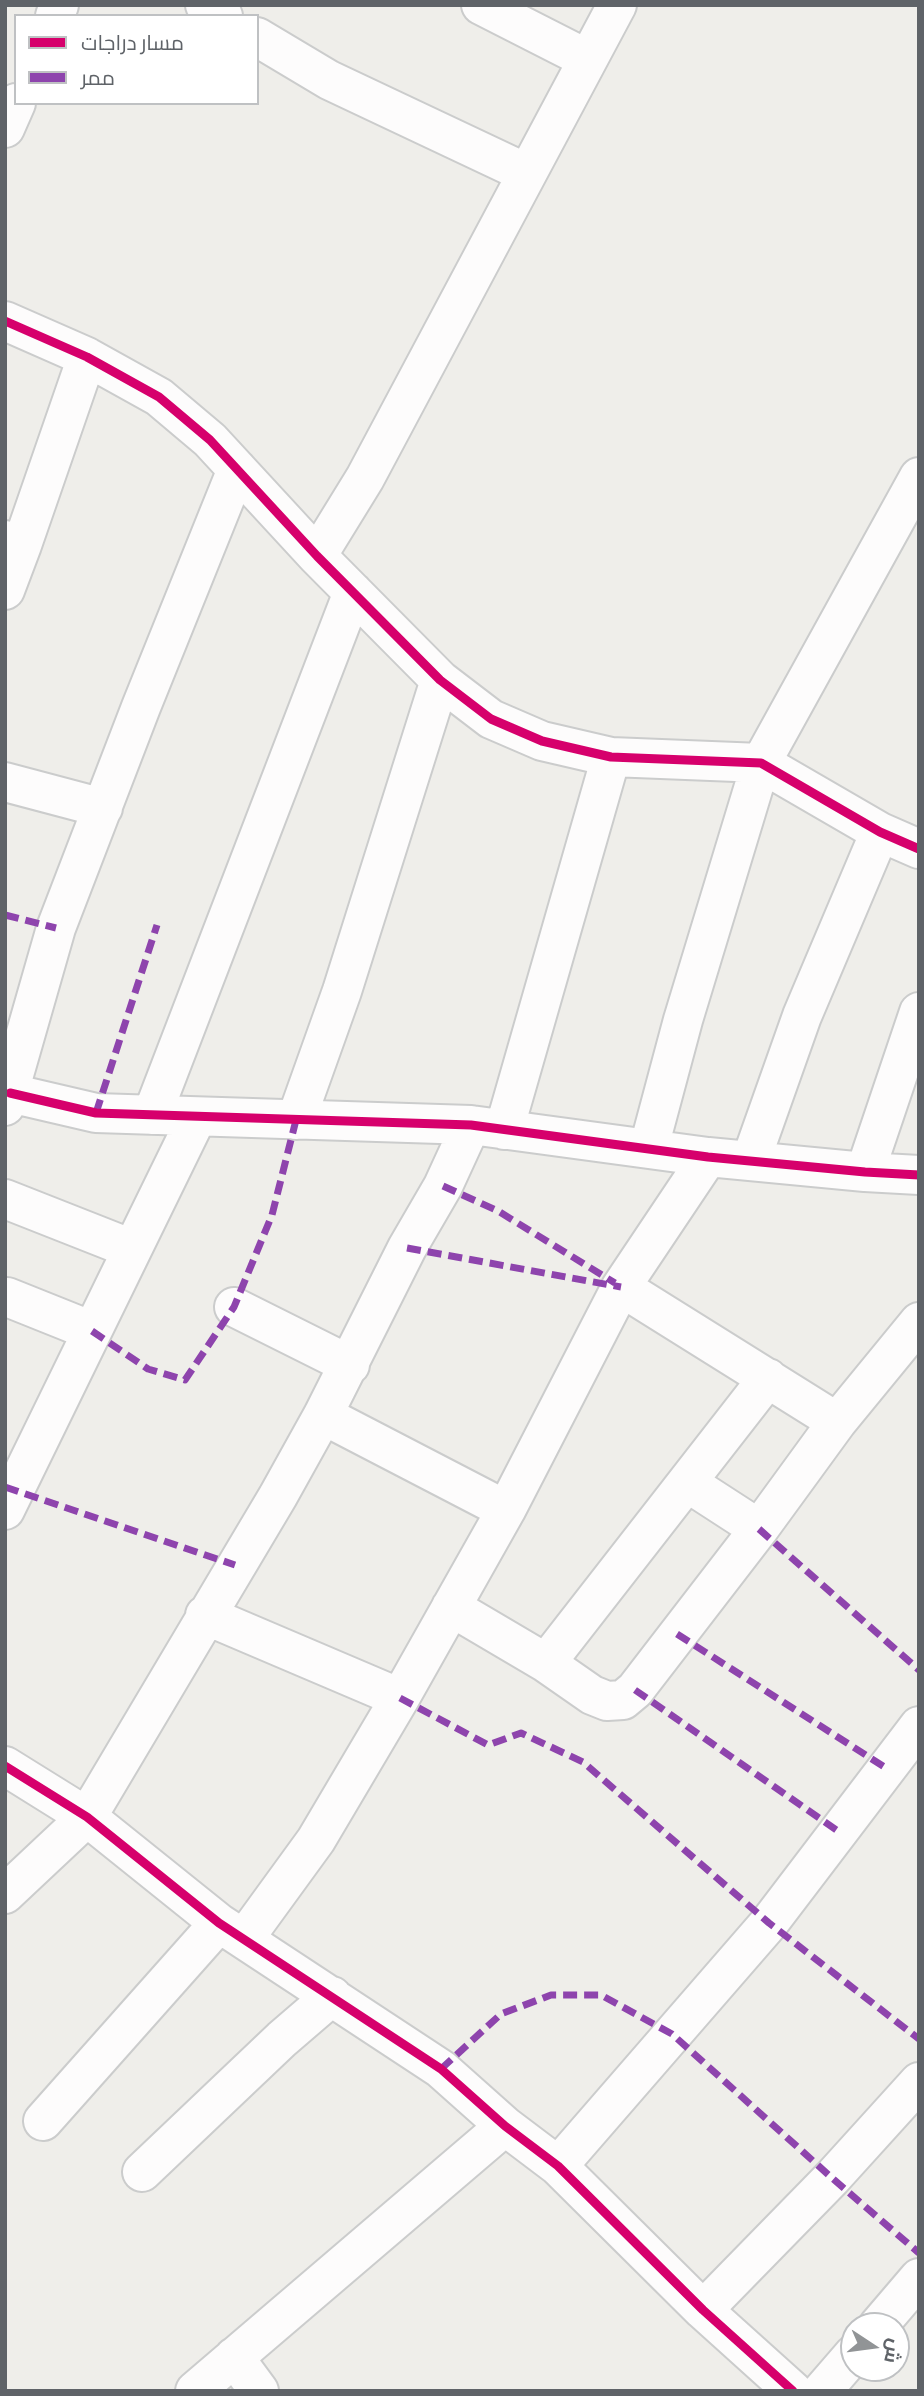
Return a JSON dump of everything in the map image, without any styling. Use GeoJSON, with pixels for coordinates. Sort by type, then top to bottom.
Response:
{"type":"FeatureCollection","features":[{"type":"Feature","properties":{"kind":"street"},"geometry":{"type":"LineString","coordinates":[[481,5],[587,59]]}},
{"type":"Feature","properties":{"kind":"street"},"geometry":{"type":"LineString","coordinates":[[317,556],[365,478],[617,5]]}},
{"type":"Feature","properties":{"kind":"street"},"geometry":{"type":"LineString","coordinates":[[259,38],[329,80],[526,173]]}},
{"type":"Feature","properties":{"kind":"street"},"geometry":{"type":"LineString","coordinates":[[5,128],[15,105]]}},
{"type":"Feature","properties":{"kind":"street"},"geometry":{"type":"LineString","coordinates":[[5,321],[87,357],[159,397],[210,440],[317,556],[440,680],[491,719],[542,741],[611,757],[761,763],[880,832],[919,849]]}},
{"type":"Feature","properties":{"kind":"street"},"geometry":{"type":"LineString","coordinates":[[5,590],[14,542],[87,357]]}},
{"type":"Feature","properties":{"kind":"street"},"geometry":{"type":"LineString","coordinates":[[237,469],[141,707],[57,928],[7,1100],[96,1113],[488,1128],[649,1147],[708,1157],[919,1175]]}},
{"type":"Feature","properties":{"kind":"street"},"geometry":{"type":"LineString","coordinates":[[649,1147],[683,1020],[761,763],[919,477]]}},
{"type":"Feature","properties":{"kind":"street"},"geometry":{"type":"LineString","coordinates":[[152,1115],[353,592]]}},
{"type":"Feature","properties":{"kind":"street"},"geometry":{"type":"LineString","coordinates":[[296,1119],[342,992],[440,680]]}},
{"type":"Feature","properties":{"kind":"street"},"geometry":{"type":"LineString","coordinates":[[5,1894],[87,1817],[278,1496],[350,1365],[407,1248],[443,1186],[488,1128],[611,757]]}},
{"type":"Feature","properties":{"kind":"street"},"geometry":{"type":"LineString","coordinates":[[5,782],[103,808]]}},
{"type":"Feature","properties":{"kind":"street"},"geometry":{"type":"LineString","coordinates":[[751,1160],[802,1016],[880,832]]}},
{"type":"Feature","properties":{"kind":"street"},"geometry":{"type":"LineString","coordinates":[[865,1172],[919,1012]]}},
{"type":"Feature","properties":{"kind":"street"},"geometry":{"type":"LineString","coordinates":[[5,1510],[197,1117]]}},
{"type":"Feature","properties":{"kind":"street"},"geometry":{"type":"LineString","coordinates":[[43,2121],[231,1931],[316,1840],[506,1510],[621,1287],[708,1157]]}},
{"type":"Feature","properties":{"kind":"street"},"geometry":{"type":"LineString","coordinates":[[5,1199],[132,1249]]}},
{"type":"Feature","properties":{"kind":"street"},"geometry":{"type":"LineString","coordinates":[[621,1287],[837,1422]]}},
{"type":"Feature","properties":{"kind":"street"},"geometry":{"type":"LineString","coordinates":[[7,1297],[92,1331]]}},
{"type":"Feature","properties":{"kind":"street"},"geometry":{"type":"LineString","coordinates":[[233,1307],[350,1365]]}},
{"type":"Feature","properties":{"kind":"street"},"geometry":{"type":"LineString","coordinates":[[452,1607],[546,1663],[592,1695],[607,1701],[623,1700],[635,1690],[759,1529],[837,1422],[919,1322]]}},
{"type":"Feature","properties":{"kind":"street"},"geometry":{"type":"LineString","coordinates":[[546,1663],[768,1378]]}},
{"type":"Feature","properties":{"kind":"street"},"geometry":{"type":"LineString","coordinates":[[323,1415],[506,1510]]}},
{"type":"Feature","properties":{"kind":"street"},"geometry":{"type":"LineString","coordinates":[[688,1483],[759,1529]]}},
{"type":"Feature","properties":{"kind":"street"},"geometry":{"type":"LineString","coordinates":[[205,1615],[400,1698]]}},
{"type":"Feature","properties":{"kind":"street"},"geometry":{"type":"LineString","coordinates":[[558,2166],[769,1923],[919,1727]]}},
{"type":"Feature","properties":{"kind":"street"},"geometry":{"type":"LineString","coordinates":[[5,1766],[87,1817],[231,1931],[441,2069],[505,2126],[558,2166],[703,2310],[793,2391]]}},
{"type":"Feature","properties":{"kind":"street"},"geometry":{"type":"LineString","coordinates":[[142,2172],[282,2039],[332,1996]]}},
{"type":"Feature","properties":{"kind":"street"},"geometry":{"type":"LineString","coordinates":[[703,2310],[832,2178],[919,2082]]}},
{"type":"Feature","properties":{"kind":"street"},"geometry":{"type":"LineString","coordinates":[[195,2391],[505,2126]]}},
{"type":"Feature","properties":{"kind":"street"},"geometry":{"type":"LineString","coordinates":[[890,2312],[919,2278]]}},
{"type":"Feature","properties":{"kind":"street"},"geometry":{"type":"LineString","coordinates":[[234,2357],[260,2391]]}},
{"type":"Feature","properties":{"kind":"street"},"geometry":{"type":"LineString","coordinates":[[822,2391],[840,2370]]}},
{"type":"Feature","properties":{"kind":"marked path"},"geometry":{"type":"LineString","coordinates":[[5,915],[56,928]]}},
{"type":"Feature","properties":{"kind":"marked path"},"geometry":{"type":"LineString","coordinates":[[96,1113],[157,925]]}},
{"type":"Feature","properties":{"kind":"marked path"},"geometry":{"type":"LineString","coordinates":[[92,1331],[148,1369],[185,1380],[234,1307],[272,1215],[296,1120]]}},
{"type":"Feature","properties":{"kind":"marked path"},"geometry":{"type":"LineString","coordinates":[[443,1186],[498,1211],[615,1283]]}},
{"type":"Feature","properties":{"kind":"marked path"},"geometry":{"type":"LineString","coordinates":[[407,1248],[621,1287]]}},
{"type":"Feature","properties":{"kind":"marked path"},"geometry":{"type":"LineString","coordinates":[[5,1487],[235,1565]]}},
{"type":"Feature","properties":{"kind":"marked path"},"geometry":{"type":"LineString","coordinates":[[759,1529],[919,1670]]}},
{"type":"Feature","properties":{"kind":"marked path"},"geometry":{"type":"LineString","coordinates":[[677,1634],[886,1768]]}},
{"type":"Feature","properties":{"kind":"marked path"},"geometry":{"type":"LineString","coordinates":[[635,1690],[838,1831]]}},
{"type":"Feature","properties":{"kind":"marked path"},"geometry":{"type":"LineString","coordinates":[[400,1698],[488,1745],[521,1733],[583,1762],[769,1923],[919,2039]]}},
{"type":"Feature","properties":{"kind":"marked path"},"geometry":{"type":"LineString","coordinates":[[441,2069],[501,2014],[551,1995],[601,1995],[672,2034],[919,2253]]}},
{"type":"Feature","properties":{"kind":"cycle path"},"geometry":{"type":"LineString","coordinates":[[5,321],[87,357],[159,397],[210,440],[317,556],[440,680],[491,719],[542,741],[611,757],[761,763],[880,832],[919,849]]}},
{"type":"Feature","properties":{"kind":"cycle path"},"geometry":{"type":"LineString","coordinates":[[10,1093],[96,1113],[471,1125],[708,1157],[919,1175]]}},
{"type":"Feature","properties":{"kind":"cycle path"},"geometry":{"type":"LineString","coordinates":[[5,1766],[87,1817],[219,1923],[441,2069],[505,2126],[558,2166],[703,2310],[793,2391]]}}]}
